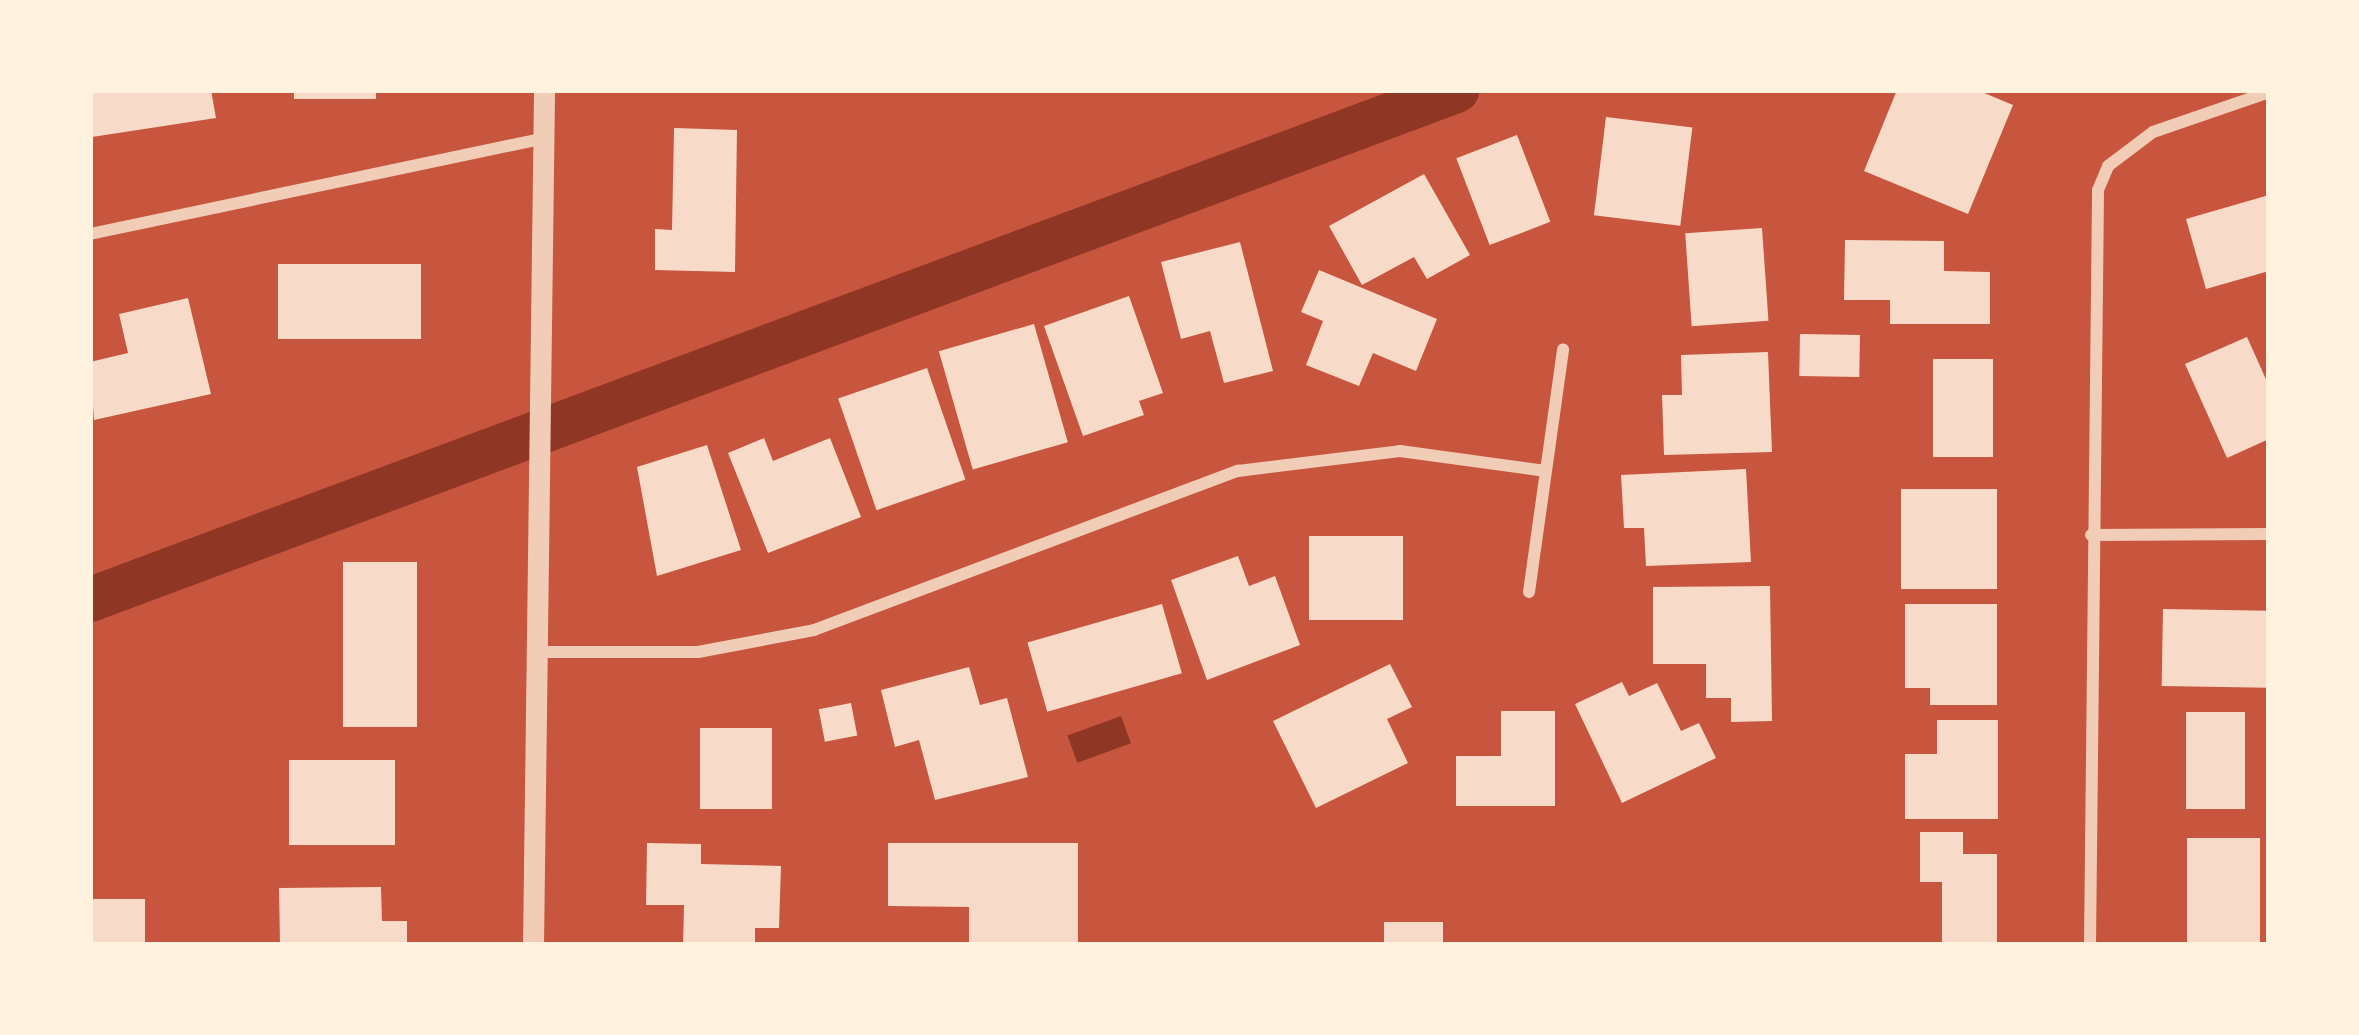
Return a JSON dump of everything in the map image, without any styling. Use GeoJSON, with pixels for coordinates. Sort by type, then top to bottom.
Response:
{"type":"FeatureCollection","features":[{"type":"Feature","properties":{"kind":"street"},"geometry":{"type":"LineString","coordinates":[[533,945],[534,472],[542,379],[544,90]]}},
{"type":"Feature","properties":{"kind":"street"},"geometry":{"type":"LineString","coordinates":[[2090,945],[2092,218],[2108,166],[2153,132],[2269,92]]}},
{"type":"Feature","properties":{"kind":"street"},"geometry":{"type":"LineString","coordinates":[[90,234],[544,138]]}},
{"type":"Feature","properties":{"kind":"street"},"geometry":{"type":"LineString","coordinates":[[1529,592],[1563,349]]}},
{"type":"Feature","properties":{"kind":"street"},"geometry":{"type":"LineString","coordinates":[[534,652],[698,652],[814,630],[1238,470],[1400,451],[1546,470]]}},
{"type":"Feature","properties":{"kind":"street"},"geometry":{"type":"LineString","coordinates":[[2091,535],[2269,534]]}},
{"type":"Feature","properties":{"kind":"shaded area"},"geometry":{"type":"Polygon","coordinates":[[[1121,716],[1131,743],[1077,763],[1067,735],[1121,716]]]}},
{"type":"Feature","properties":{"kind":"building"},"geometry":{"type":"Polygon","coordinates":[[[90,90],[211,90],[216,118],[92,137],[90,90]]]}},
{"type":"Feature","properties":{"kind":"building"},"geometry":{"type":"Polygon","coordinates":[[[294,90],[376,90],[376,99],[294,99],[294,90]]]}},
{"type":"Feature","properties":{"kind":"building"},"geometry":{"type":"Polygon","coordinates":[[[1897,90],[1977,90],[2013,105],[1968,214],[1864,171],[1897,90]]]}},
{"type":"Feature","properties":{"kind":"building"},"geometry":{"type":"Polygon","coordinates":[[[1606,117],[1692,128],[1680,226],[1594,215],[1606,117]]]}},
{"type":"Feature","properties":{"kind":"building"},"geometry":{"type":"Polygon","coordinates":[[[674,128],[737,130],[735,272],[655,270],[655,229],[672,230],[674,128]]]}},
{"type":"Feature","properties":{"kind":"building"},"geometry":{"type":"Polygon","coordinates":[[[1517,135],[1550,222],[1490,245],[1456,158],[1517,135]]]}},
{"type":"Feature","properties":{"kind":"building"},"geometry":{"type":"Polygon","coordinates":[[[1424,174],[1470,255],[1427,279],[1414,257],[1362,285],[1329,226],[1424,174]]]}},
{"type":"Feature","properties":{"kind":"building"},"geometry":{"type":"Polygon","coordinates":[[[2269,195],[2269,271],[2206,289],[2186,219],[2269,195]]]}},
{"type":"Feature","properties":{"kind":"building"},"geometry":{"type":"Polygon","coordinates":[[[1762,228],[1768,321],[1692,326],[1685,233],[1762,228]]]}},
{"type":"Feature","properties":{"kind":"building"},"geometry":{"type":"Polygon","coordinates":[[[1845,240],[1944,241],[1944,271],[1990,272],[1990,324],[1890,324],[1890,300],[1844,300],[1845,240]]]}},
{"type":"Feature","properties":{"kind":"building"},"geometry":{"type":"Polygon","coordinates":[[[1240,242],[1273,371],[1224,383],[1210,331],[1181,339],[1161,262],[1240,242]]]}},
{"type":"Feature","properties":{"kind":"building"},"geometry":{"type":"Polygon","coordinates":[[[278,264],[421,264],[421,339],[278,339],[278,264]]]}},
{"type":"Feature","properties":{"kind":"building"},"geometry":{"type":"Polygon","coordinates":[[[1319,270],[1437,319],[1416,371],[1373,353],[1359,386],[1306,365],[1323,321],[1301,312],[1319,270]]]}},
{"type":"Feature","properties":{"kind":"building"},"geometry":{"type":"Polygon","coordinates":[[[1129,296],[1163,393],[1139,401],[1144,415],[1083,436],[1044,326],[1129,296]]]}},
{"type":"Feature","properties":{"kind":"building"},"geometry":{"type":"Polygon","coordinates":[[[188,298],[211,394],[94,420],[90,362],[128,353],[119,314],[188,298]]]}},
{"type":"Feature","properties":{"kind":"building"},"geometry":{"type":"Polygon","coordinates":[[[1034,324],[1068,442],[973,470],[939,351],[1034,324]]]}},
{"type":"Feature","properties":{"kind":"building"},"geometry":{"type":"Polygon","coordinates":[[[1800,334],[1860,335],[1859,377],[1799,376],[1800,334]]]}},
{"type":"Feature","properties":{"kind":"building"},"geometry":{"type":"Polygon","coordinates":[[[2247,337],[2269,386],[2269,439],[2227,458],[2185,364],[2247,337]]]}},
{"type":"Feature","properties":{"kind":"building"},"geometry":{"type":"Polygon","coordinates":[[[1768,352],[1772,452],[1664,455],[1662,395],[1682,395],[1681,355],[1768,352]]]}},
{"type":"Feature","properties":{"kind":"building"},"geometry":{"type":"Polygon","coordinates":[[[1933,359],[1993,359],[1993,457],[1933,457],[1933,359]]]}},
{"type":"Feature","properties":{"kind":"building"},"geometry":{"type":"Polygon","coordinates":[[[927,368],[965,480],[877,510],[838,399],[927,368]]]}},
{"type":"Feature","properties":{"kind":"building"},"geometry":{"type":"Polygon","coordinates":[[[764,438],[773,461],[830,438],[861,517],[768,553],[728,453],[764,438]]]}},
{"type":"Feature","properties":{"kind":"building"},"geometry":{"type":"Polygon","coordinates":[[[707,445],[741,550],[657,576],[637,467],[707,445]]]}},
{"type":"Feature","properties":{"kind":"building"},"geometry":{"type":"Polygon","coordinates":[[[1746,469],[1751,562],[1646,566],[1644,528],[1624,528],[1621,475],[1746,469]]]}},
{"type":"Feature","properties":{"kind":"building"},"geometry":{"type":"Polygon","coordinates":[[[1901,489],[1997,489],[1997,589],[1901,589],[1901,489]]]}},
{"type":"Feature","properties":{"kind":"building"},"geometry":{"type":"Polygon","coordinates":[[[1309,536],[1403,536],[1403,620],[1309,620],[1309,536]]]}},
{"type":"Feature","properties":{"kind":"building"},"geometry":{"type":"Polygon","coordinates":[[[1238,556],[1249,586],[1275,576],[1300,645],[1207,680],[1171,580],[1238,556]]]}},
{"type":"Feature","properties":{"kind":"building"},"geometry":{"type":"Polygon","coordinates":[[[343,562],[417,562],[417,727],[343,727],[343,562]]]}},
{"type":"Feature","properties":{"kind":"building"},"geometry":{"type":"Polygon","coordinates":[[[1770,586],[1772,721],[1731,722],[1731,698],[1706,698],[1706,664],[1653,664],[1653,587],[1770,586]]]}},
{"type":"Feature","properties":{"kind":"building"},"geometry":{"type":"Polygon","coordinates":[[[1162,604],[1182,673],[1047,712],[1027,643],[1162,604]]]}},
{"type":"Feature","properties":{"kind":"building"},"geometry":{"type":"Polygon","coordinates":[[[1905,604],[1997,604],[1997,705],[1930,705],[1930,688],[1905,688],[1905,604]]]}},
{"type":"Feature","properties":{"kind":"building"},"geometry":{"type":"Polygon","coordinates":[[[2163,609],[2269,611],[2268,688],[2162,686],[2163,609]]]}},
{"type":"Feature","properties":{"kind":"building"},"geometry":{"type":"Polygon","coordinates":[[[1390,664],[1412,707],[1387,719],[1408,763],[1316,808],[1273,721],[1390,664]]]}},
{"type":"Feature","properties":{"kind":"building"},"geometry":{"type":"Polygon","coordinates":[[[969,667],[980,705],[1007,698],[1028,777],[935,800],[919,740],[895,747],[881,690],[969,667]]]}},
{"type":"Feature","properties":{"kind":"building"},"geometry":{"type":"Polygon","coordinates":[[[1622,682],[1629,696],[1657,683],[1681,731],[1699,723],[1716,758],[1622,803],[1575,704],[1622,682]]]}},
{"type":"Feature","properties":{"kind":"building"},"geometry":{"type":"Polygon","coordinates":[[[851,703],[857,735],[825,742],[819,709],[851,703]]]}},
{"type":"Feature","properties":{"kind":"building"},"geometry":{"type":"Polygon","coordinates":[[[1501,711],[1555,711],[1555,806],[1456,806],[1456,756],[1501,756],[1501,711]]]}},
{"type":"Feature","properties":{"kind":"building"},"geometry":{"type":"Polygon","coordinates":[[[2186,712],[2245,712],[2245,809],[2186,809],[2186,712]]]}},
{"type":"Feature","properties":{"kind":"building"},"geometry":{"type":"Polygon","coordinates":[[[1937,720],[1998,720],[1998,819],[1905,819],[1905,754],[1937,754],[1937,720]]]}},
{"type":"Feature","properties":{"kind":"building"},"geometry":{"type":"Polygon","coordinates":[[[700,728],[772,728],[772,809],[700,809],[700,728]]]}},
{"type":"Feature","properties":{"kind":"building"},"geometry":{"type":"Polygon","coordinates":[[[289,760],[395,760],[395,845],[289,845],[289,760]]]}},
{"type":"Feature","properties":{"kind":"building"},"geometry":{"type":"Polygon","coordinates":[[[1920,832],[1963,832],[1963,854],[1997,854],[1997,945],[1942,945],[1942,882],[1920,882],[1920,832]]]}},
{"type":"Feature","properties":{"kind":"building"},"geometry":{"type":"Polygon","coordinates":[[[2187,838],[2260,838],[2260,945],[2187,945],[2187,838]]]}},
{"type":"Feature","properties":{"kind":"building"},"geometry":{"type":"Polygon","coordinates":[[[647,843],[701,844],[701,864],[781,866],[779,928],[755,928],[755,945],[683,945],[684,905],[646,905],[647,843]]]}},
{"type":"Feature","properties":{"kind":"building"},"geometry":{"type":"Polygon","coordinates":[[[888,843],[1078,843],[1078,945],[969,945],[969,907],[888,906],[888,843]]]}},
{"type":"Feature","properties":{"kind":"building"},"geometry":{"type":"Polygon","coordinates":[[[381,887],[382,921],[407,921],[407,945],[280,945],[279,888],[381,887]]]}},
{"type":"Feature","properties":{"kind":"building"},"geometry":{"type":"Polygon","coordinates":[[[90,899],[145,899],[145,945],[90,945],[90,899]]]}},
{"type":"Feature","properties":{"kind":"building"},"geometry":{"type":"Polygon","coordinates":[[[1384,922],[1443,922],[1443,945],[1384,945],[1384,922]]]}},
{"type":"Feature","properties":{"kind":"waterway"},"geometry":{"type":"LineString","coordinates":[[90,599],[1456,90]]}}]}
